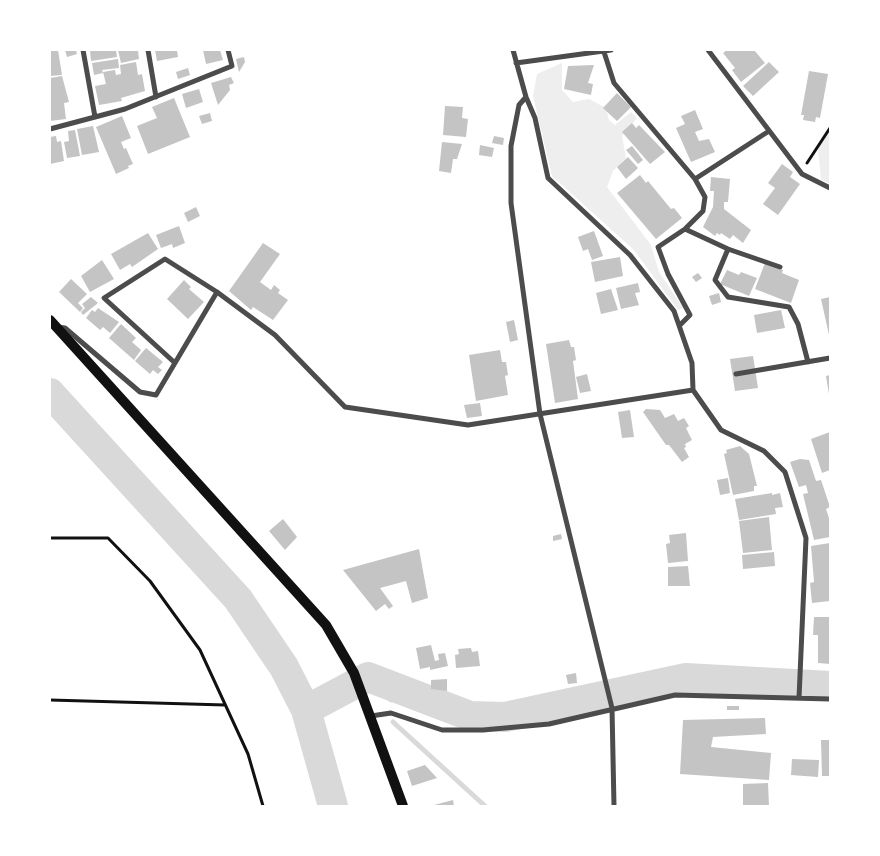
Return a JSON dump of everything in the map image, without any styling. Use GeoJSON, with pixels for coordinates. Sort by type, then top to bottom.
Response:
{"type":"FeatureCollection","features":[{"type":"Feature","properties":{"kind":"main road"},"geometry":{"type":"LineString","coordinates":[[53,324],[326,625],[354,673],[403,806]]}},
{"type":"Feature","properties":{"kind":"street"},"geometry":{"type":"LineString","coordinates":[[83,50],[95,117]]}},
{"type":"Feature","properties":{"kind":"street"},"geometry":{"type":"LineString","coordinates":[[148,50],[156,97]]}},
{"type":"Feature","properties":{"kind":"street"},"geometry":{"type":"LineString","coordinates":[[50,129],[125,109],[232,66],[228,50]]}},
{"type":"Feature","properties":{"kind":"street"},"geometry":{"type":"LineString","coordinates":[[513,50],[526,97],[535,118],[548,178],[630,255],[674,311],[692,363],[693,390],[721,430],[764,451],[785,472],[806,538],[799,698]]}},
{"type":"Feature","properties":{"kind":"street"},"geometry":{"type":"LineString","coordinates":[[516,63],[611,50]]}},
{"type":"Feature","properties":{"kind":"street"},"geometry":{"type":"LineString","coordinates":[[708,50],[802,174],[830,188]]}},
{"type":"Feature","properties":{"kind":"street"},"geometry":{"type":"LineString","coordinates":[[604,52],[614,83],[695,179],[705,197],[703,211],[685,229],[658,247],[668,274],[690,314],[680,325]]}},
{"type":"Feature","properties":{"kind":"street"},"geometry":{"type":"LineString","coordinates":[[526,97],[519,105],[511,146],[511,203],[540,414],[612,708],[614,806]]}},
{"type":"Feature","properties":{"kind":"street"},"geometry":{"type":"LineString","coordinates":[[695,179],[770,131]]}},
{"type":"Feature","properties":{"kind":"street"},"geometry":{"type":"LineString","coordinates":[[685,229],[780,268]]}},
{"type":"Feature","properties":{"kind":"street"},"geometry":{"type":"LineString","coordinates":[[728,248],[715,280],[728,297],[789,307],[798,324],[808,362]]}},
{"type":"Feature","properties":{"kind":"street"},"geometry":{"type":"LineString","coordinates":[[175,363],[104,298],[165,259],[217,292],[275,335],[345,406],[468,425],[693,390]]}},
{"type":"Feature","properties":{"kind":"street"},"geometry":{"type":"LineString","coordinates":[[53,324],[66,328],[140,392],[156,395],[217,292]]}},
{"type":"Feature","properties":{"kind":"street"},"geometry":{"type":"LineString","coordinates":[[736,374],[830,358]]}},
{"type":"Feature","properties":{"kind":"street"},"geometry":{"type":"LineString","coordinates":[[371,716],[391,713],[442,730],[483,730],[549,724],[675,695],[830,699]]}},
{"type":"Feature","properties":{"kind":"path"},"geometry":{"type":"LineString","coordinates":[[802,174],[807,161],[830,128]]}},
{"type":"Feature","properties":{"kind":"path"},"geometry":{"type":"LineString","coordinates":[[50,538],[108,538],[150,581],[200,650],[248,754],[263,806]]}},
{"type":"Feature","properties":{"kind":"path"},"geometry":{"type":"LineString","coordinates":[[50,700],[225,705]]}},
{"type":"Feature","properties":{"kind":"shaded area"},"geometry":{"type":"Polygon","coordinates":[[[562,63],[562,90],[573,102],[589,99],[606,108],[609,120],[615,125],[631,112],[637,118],[622,136],[626,158],[613,171],[607,187],[651,245],[659,272],[683,308],[678,310],[634,250],[552,176],[533,96],[537,74],[562,63]]]}},
{"type":"Feature","properties":{"kind":"shaded area"},"geometry":{"type":"Polygon","coordinates":[[[830,129],[830,184],[821,179],[818,148],[830,129]]]}},
{"type":"Feature","properties":{"kind":"building"},"geometry":{"type":"Polygon","coordinates":[[[50,50],[58,50],[62,75],[50,76],[50,50]]]}},
{"type":"Feature","properties":{"kind":"building"},"geometry":{"type":"Polygon","coordinates":[[[65,50],[76,50],[77,54],[67,57],[65,50]]]}},
{"type":"Feature","properties":{"kind":"building"},"geometry":{"type":"Polygon","coordinates":[[[90,50],[116,50],[117,57],[91,61],[90,50]]]}},
{"type":"Feature","properties":{"kind":"building"},"geometry":{"type":"Polygon","coordinates":[[[118,50],[138,50],[139,59],[121,63],[118,50]]]}},
{"type":"Feature","properties":{"kind":"building"},"geometry":{"type":"Polygon","coordinates":[[[155,50],[177,50],[178,57],[157,61],[155,50]]]}},
{"type":"Feature","properties":{"kind":"building"},"geometry":{"type":"Polygon","coordinates":[[[203,50],[220,50],[223,60],[206,64],[203,50]]]}},
{"type":"Feature","properties":{"kind":"building"},"geometry":{"type":"Polygon","coordinates":[[[727,50],[754,50],[765,63],[741,82],[732,70],[735,68],[723,53],[727,50]]]}},
{"type":"Feature","properties":{"kind":"building"},"geometry":{"type":"Polygon","coordinates":[[[244,57],[245,62],[239,72],[236,59],[244,57]]]}},
{"type":"Feature","properties":{"kind":"building"},"geometry":{"type":"Polygon","coordinates":[[[118,59],[119,68],[102,70],[103,73],[94,75],[92,63],[118,59]]]}},
{"type":"Feature","properties":{"kind":"building"},"geometry":{"type":"Polygon","coordinates":[[[136,62],[138,75],[142,74],[145,91],[121,98],[122,101],[99,105],[95,86],[106,84],[103,72],[115,70],[116,75],[121,74],[120,65],[136,62]]]}},
{"type":"Feature","properties":{"kind":"building"},"geometry":{"type":"Polygon","coordinates":[[[769,62],[779,72],[753,96],[743,86],[769,62]]]}},
{"type":"Feature","properties":{"kind":"building"},"geometry":{"type":"Polygon","coordinates":[[[594,65],[588,83],[593,84],[591,95],[564,89],[568,66],[594,65]]]}},
{"type":"Feature","properties":{"kind":"building"},"geometry":{"type":"Polygon","coordinates":[[[188,68],[190,75],[178,79],[176,72],[188,68]]]}},
{"type":"Feature","properties":{"kind":"building"},"geometry":{"type":"Polygon","coordinates":[[[809,71],[828,74],[820,118],[816,117],[815,122],[803,120],[804,115],[801,115],[809,71]]]}},
{"type":"Feature","properties":{"kind":"building"},"geometry":{"type":"Polygon","coordinates":[[[62,76],[69,102],[64,103],[66,119],[50,121],[50,78],[62,76]]]}},
{"type":"Feature","properties":{"kind":"building"},"geometry":{"type":"Polygon","coordinates":[[[231,77],[234,83],[229,85],[230,90],[218,105],[211,83],[231,77]]]}},
{"type":"Feature","properties":{"kind":"building"},"geometry":{"type":"Polygon","coordinates":[[[199,89],[203,102],[186,108],[182,94],[199,89]]]}},
{"type":"Feature","properties":{"kind":"building"},"geometry":{"type":"Polygon","coordinates":[[[617,93],[631,107],[617,121],[603,108],[617,93]]]}},
{"type":"Feature","properties":{"kind":"building"},"geometry":{"type":"Polygon","coordinates":[[[174,98],[190,137],[148,154],[137,126],[157,118],[152,107],[174,98]]]}},
{"type":"Feature","properties":{"kind":"building"},"geometry":{"type":"Polygon","coordinates":[[[445,106],[463,107],[462,118],[468,119],[466,137],[443,135],[445,106]]]}},
{"type":"Feature","properties":{"kind":"building"},"geometry":{"type":"Polygon","coordinates":[[[695,110],[703,129],[695,132],[699,141],[709,139],[715,152],[691,162],[676,128],[685,124],[681,116],[695,110]]]}},
{"type":"Feature","properties":{"kind":"building"},"geometry":{"type":"Polygon","coordinates":[[[210,113],[212,121],[202,124],[199,116],[210,113]]]}},
{"type":"Feature","properties":{"kind":"building"},"geometry":{"type":"Polygon","coordinates":[[[122,116],[131,138],[121,142],[124,149],[126,148],[133,164],[116,174],[96,127],[122,116]]]}},
{"type":"Feature","properties":{"kind":"building"},"geometry":{"type":"Polygon","coordinates":[[[632,123],[636,128],[639,125],[665,152],[650,164],[622,132],[632,123]]]}},
{"type":"Feature","properties":{"kind":"building"},"geometry":{"type":"Polygon","coordinates":[[[93,126],[99,152],[82,155],[77,129],[93,126]]]}},
{"type":"Feature","properties":{"kind":"building"},"geometry":{"type":"Polygon","coordinates":[[[75,130],[80,156],[67,158],[64,142],[69,141],[68,131],[75,130]]]}},
{"type":"Feature","properties":{"kind":"building"},"geometry":{"type":"Polygon","coordinates":[[[56,136],[57,142],[61,141],[64,161],[50,164],[50,137],[56,136]]]}},
{"type":"Feature","properties":{"kind":"building"},"geometry":{"type":"Polygon","coordinates":[[[494,136],[504,138],[503,145],[492,143],[494,136]]]}},
{"type":"Feature","properties":{"kind":"building"},"geometry":{"type":"Polygon","coordinates":[[[442,142],[462,144],[457,159],[453,159],[451,173],[439,171],[442,142]]]}},
{"type":"Feature","properties":{"kind":"building"},"geometry":{"type":"Polygon","coordinates":[[[480,145],[494,148],[492,157],[479,155],[480,145]]]}},
{"type":"Feature","properties":{"kind":"building"},"geometry":{"type":"Polygon","coordinates":[[[632,146],[643,160],[638,164],[626,150],[632,146]]]}},
{"type":"Feature","properties":{"kind":"building"},"geometry":{"type":"Polygon","coordinates":[[[628,157],[638,168],[626,179],[617,167],[628,157]]]}},
{"type":"Feature","properties":{"kind":"building"},"geometry":{"type":"Polygon","coordinates":[[[782,164],[793,172],[790,177],[800,184],[778,215],[763,204],[775,188],[768,183],[782,164]]]}},
{"type":"Feature","properties":{"kind":"building"},"geometry":{"type":"Polygon","coordinates":[[[640,175],[646,183],[648,181],[671,209],[674,208],[682,218],[656,239],[617,193],[640,175]]]}},
{"type":"Feature","properties":{"kind":"building"},"geometry":{"type":"Polygon","coordinates":[[[711,177],[730,179],[728,202],[724,202],[724,209],[751,230],[743,243],[733,235],[730,239],[721,233],[720,235],[717,233],[715,236],[703,227],[713,207],[714,191],[710,191],[711,177]]]}},
{"type":"Feature","properties":{"kind":"building"},"geometry":{"type":"Polygon","coordinates":[[[196,207],[200,216],[188,222],[184,213],[196,207]]]}},
{"type":"Feature","properties":{"kind":"building"},"geometry":{"type":"Polygon","coordinates":[[[179,226],[185,243],[173,248],[172,244],[161,248],[156,235],[179,226]]]}},
{"type":"Feature","properties":{"kind":"building"},"geometry":{"type":"Polygon","coordinates":[[[594,231],[603,256],[592,260],[588,249],[583,251],[578,237],[594,231]]]}},
{"type":"Feature","properties":{"kind":"building"},"geometry":{"type":"Polygon","coordinates":[[[148,233],[158,249],[132,267],[130,264],[120,270],[111,254],[148,233]]]}},
{"type":"Feature","properties":{"kind":"building"},"geometry":{"type":"Polygon","coordinates":[[[263,243],[280,254],[260,282],[271,290],[274,285],[280,290],[278,293],[288,300],[273,320],[253,307],[251,310],[229,291],[263,243]]]}},
{"type":"Feature","properties":{"kind":"building"},"geometry":{"type":"Polygon","coordinates":[[[620,257],[623,276],[595,282],[591,262],[620,257]]]}},
{"type":"Feature","properties":{"kind":"building"},"geometry":{"type":"Polygon","coordinates":[[[102,260],[114,279],[90,292],[81,276],[102,260]]]}},
{"type":"Feature","properties":{"kind":"building"},"geometry":{"type":"Polygon","coordinates":[[[765,263],[783,270],[782,273],[799,280],[791,303],[755,289],[765,263]]]}},
{"type":"Feature","properties":{"kind":"building"},"geometry":{"type":"Polygon","coordinates":[[[727,270],[739,275],[741,272],[757,278],[749,296],[720,284],[727,270]]]}},
{"type":"Feature","properties":{"kind":"building"},"geometry":{"type":"Polygon","coordinates":[[[698,273],[702,278],[696,282],[692,277],[698,273]]]}},
{"type":"Feature","properties":{"kind":"building"},"geometry":{"type":"Polygon","coordinates":[[[71,279],[87,294],[78,303],[83,308],[80,312],[59,292],[71,279]]]}},
{"type":"Feature","properties":{"kind":"building"},"geometry":{"type":"Polygon","coordinates":[[[184,280],[191,287],[189,289],[204,302],[188,319],[167,299],[184,280]]]}},
{"type":"Feature","properties":{"kind":"building"},"geometry":{"type":"Polygon","coordinates":[[[638,283],[640,292],[635,293],[639,305],[621,309],[616,288],[638,283]]]}},
{"type":"Feature","properties":{"kind":"building"},"geometry":{"type":"Polygon","coordinates":[[[611,289],[618,310],[601,314],[596,293],[611,289]]]}},
{"type":"Feature","properties":{"kind":"building"},"geometry":{"type":"Polygon","coordinates":[[[719,293],[721,302],[712,305],[709,296],[719,293]]]}},
{"type":"Feature","properties":{"kind":"building"},"geometry":{"type":"Polygon","coordinates":[[[91,297],[98,303],[83,315],[81,312],[85,308],[82,304],[91,297]]]}},
{"type":"Feature","properties":{"kind":"building"},"geometry":{"type":"Polygon","coordinates":[[[830,297],[830,334],[829,335],[821,299],[830,297]]]}},
{"type":"Feature","properties":{"kind":"building"},"geometry":{"type":"Polygon","coordinates":[[[98,308],[119,322],[110,333],[103,327],[100,330],[86,318],[92,310],[95,312],[98,308]]]}},
{"type":"Feature","properties":{"kind":"building"},"geometry":{"type":"Polygon","coordinates":[[[781,310],[785,328],[757,333],[754,315],[781,310]]]}},
{"type":"Feature","properties":{"kind":"building"},"geometry":{"type":"Polygon","coordinates":[[[514,320],[518,340],[510,342],[506,322],[514,320]]]}},
{"type":"Feature","properties":{"kind":"building"},"geometry":{"type":"Polygon","coordinates":[[[121,324],[136,338],[132,342],[141,350],[134,360],[109,338],[121,324]]]}},
{"type":"Feature","properties":{"kind":"building"},"geometry":{"type":"Polygon","coordinates":[[[569,340],[571,347],[574,347],[576,360],[573,361],[578,399],[555,403],[546,344],[569,340]]]}},
{"type":"Feature","properties":{"kind":"building"},"geometry":{"type":"Polygon","coordinates":[[[146,348],[163,362],[158,367],[162,370],[158,374],[153,370],[150,374],[135,361],[146,348]]]}},
{"type":"Feature","properties":{"kind":"building"},"geometry":{"type":"Polygon","coordinates":[[[500,350],[502,362],[506,362],[508,375],[505,376],[508,395],[476,401],[469,355],[500,350]]]}},
{"type":"Feature","properties":{"kind":"building"},"geometry":{"type":"Polygon","coordinates":[[[753,356],[758,388],[735,391],[730,359],[753,356]]]}},
{"type":"Feature","properties":{"kind":"building"},"geometry":{"type":"Polygon","coordinates":[[[587,374],[591,391],[580,393],[576,377],[587,374]]]}},
{"type":"Feature","properties":{"kind":"building"},"geometry":{"type":"Polygon","coordinates":[[[830,375],[830,394],[829,394],[826,376],[830,375]]]}},
{"type":"Feature","properties":{"kind":"building"},"geometry":{"type":"Polygon","coordinates":[[[480,403],[482,416],[467,418],[464,405],[480,403]]]}},
{"type":"Feature","properties":{"kind":"building"},"geometry":{"type":"Polygon","coordinates":[[[646,409],[660,410],[665,418],[674,414],[678,421],[684,418],[689,426],[686,428],[692,440],[685,444],[686,447],[684,448],[689,457],[682,462],[669,445],[666,445],[643,412],[646,409]]]}},
{"type":"Feature","properties":{"kind":"building"},"geometry":{"type":"Polygon","coordinates":[[[630,410],[634,437],[622,438],[618,412],[630,410]]]}},
{"type":"Feature","properties":{"kind":"building"},"geometry":{"type":"Polygon","coordinates":[[[830,432],[830,470],[822,473],[811,439],[830,432]]]}},
{"type":"Feature","properties":{"kind":"building"},"geometry":{"type":"Polygon","coordinates":[[[740,446],[749,454],[757,486],[754,486],[754,491],[733,495],[724,454],[727,453],[726,450],[740,446]]]}},
{"type":"Feature","properties":{"kind":"building"},"geometry":{"type":"Polygon","coordinates":[[[800,459],[809,460],[816,481],[821,480],[830,507],[826,509],[830,521],[830,537],[814,540],[803,494],[808,493],[806,485],[799,487],[790,462],[800,459]]]}},
{"type":"Feature","properties":{"kind":"building"},"geometry":{"type":"Polygon","coordinates":[[[728,478],[730,493],[720,495],[717,480],[728,478]]]}},
{"type":"Feature","properties":{"kind":"building"},"geometry":{"type":"Polygon","coordinates":[[[772,493],[772,495],[780,493],[783,507],[775,508],[776,514],[739,520],[735,499],[772,493]]]}},
{"type":"Feature","properties":{"kind":"building"},"geometry":{"type":"Polygon","coordinates":[[[769,517],[772,550],[743,553],[739,521],[769,517]]]}},
{"type":"Feature","properties":{"kind":"building"},"geometry":{"type":"Polygon","coordinates":[[[283,519],[297,537],[285,550],[269,531],[283,519]]]}},
{"type":"Feature","properties":{"kind":"building"},"geometry":{"type":"Polygon","coordinates":[[[686,533],[688,561],[668,563],[666,544],[670,543],[669,535],[686,533]]]}},
{"type":"Feature","properties":{"kind":"building"},"geometry":{"type":"Polygon","coordinates":[[[561,534],[562,539],[553,541],[553,536],[561,534]]]}},
{"type":"Feature","properties":{"kind":"building"},"geometry":{"type":"Polygon","coordinates":[[[830,543],[830,601],[812,603],[810,583],[814,582],[811,546],[830,543]]]}},
{"type":"Feature","properties":{"kind":"building"},"geometry":{"type":"Polygon","coordinates":[[[419,549],[428,598],[412,603],[406,581],[380,588],[393,606],[389,609],[385,604],[376,611],[343,570],[419,549]]]}},
{"type":"Feature","properties":{"kind":"building"},"geometry":{"type":"Polygon","coordinates":[[[774,552],[775,566],[743,569],[742,555],[774,552]]]}},
{"type":"Feature","properties":{"kind":"building"},"geometry":{"type":"Polygon","coordinates":[[[688,566],[690,586],[668,586],[668,567],[688,566]]]}},
{"type":"Feature","properties":{"kind":"building"},"geometry":{"type":"Polygon","coordinates":[[[814,617],[830,617],[830,664],[818,663],[818,635],[813,635],[814,617]]]}},
{"type":"Feature","properties":{"kind":"building"},"geometry":{"type":"Polygon","coordinates":[[[431,645],[435,661],[439,660],[438,654],[445,653],[448,666],[430,670],[430,667],[420,669],[416,648],[431,645]]]}},
{"type":"Feature","properties":{"kind":"building"},"geometry":{"type":"Polygon","coordinates":[[[471,648],[472,652],[478,651],[480,666],[456,668],[455,655],[459,654],[458,649],[471,648]]]}},
{"type":"Feature","properties":{"kind":"building"},"geometry":{"type":"Polygon","coordinates":[[[576,673],[577,683],[568,684],[566,675],[576,673]]]}},
{"type":"Feature","properties":{"kind":"building"},"geometry":{"type":"Polygon","coordinates":[[[447,679],[447,691],[431,689],[431,680],[447,679]]]}},
{"type":"Feature","properties":{"kind":"building"},"geometry":{"type":"Polygon","coordinates":[[[727,706],[739,706],[739,710],[727,710],[727,706]]]}},
{"type":"Feature","properties":{"kind":"building"},"geometry":{"type":"Polygon","coordinates":[[[765,718],[766,734],[713,737],[711,747],[771,753],[769,780],[680,774],[683,720],[765,718]]]}},
{"type":"Feature","properties":{"kind":"building"},"geometry":{"type":"Polygon","coordinates":[[[821,740],[830,740],[830,776],[822,776],[821,740]]]}},
{"type":"Feature","properties":{"kind":"building"},"geometry":{"type":"Polygon","coordinates":[[[792,759],[819,760],[818,777],[791,775],[792,759]]]}},
{"type":"Feature","properties":{"kind":"building"},"geometry":{"type":"Polygon","coordinates":[[[425,765],[437,778],[412,786],[407,771],[425,765]]]}},
{"type":"Feature","properties":{"kind":"building"},"geometry":{"type":"Polygon","coordinates":[[[768,783],[769,806],[743,806],[743,784],[768,783]]]}},
{"type":"Feature","properties":{"kind":"building"},"geometry":{"type":"Polygon","coordinates":[[[453,800],[454,806],[434,806],[434,805],[453,800]]]}},
{"type":"Feature","properties":{"kind":"waterway"},"geometry":{"type":"LineString","coordinates":[[50,393],[238,599],[284,667],[306,710],[333,806]]}},
{"type":"Feature","properties":{"kind":"waterway"},"geometry":{"type":"LineString","coordinates":[[306,710],[368,677],[470,716],[505,717],[686,678],[830,686]]}},
{"type":"Feature","properties":{"kind":"waterway"},"geometry":{"type":"LineString","coordinates":[[391,700],[396,687]]}},
{"type":"Feature","properties":{"kind":"waterway"},"geometry":{"type":"LineString","coordinates":[[393,722],[485,806]]}}]}
